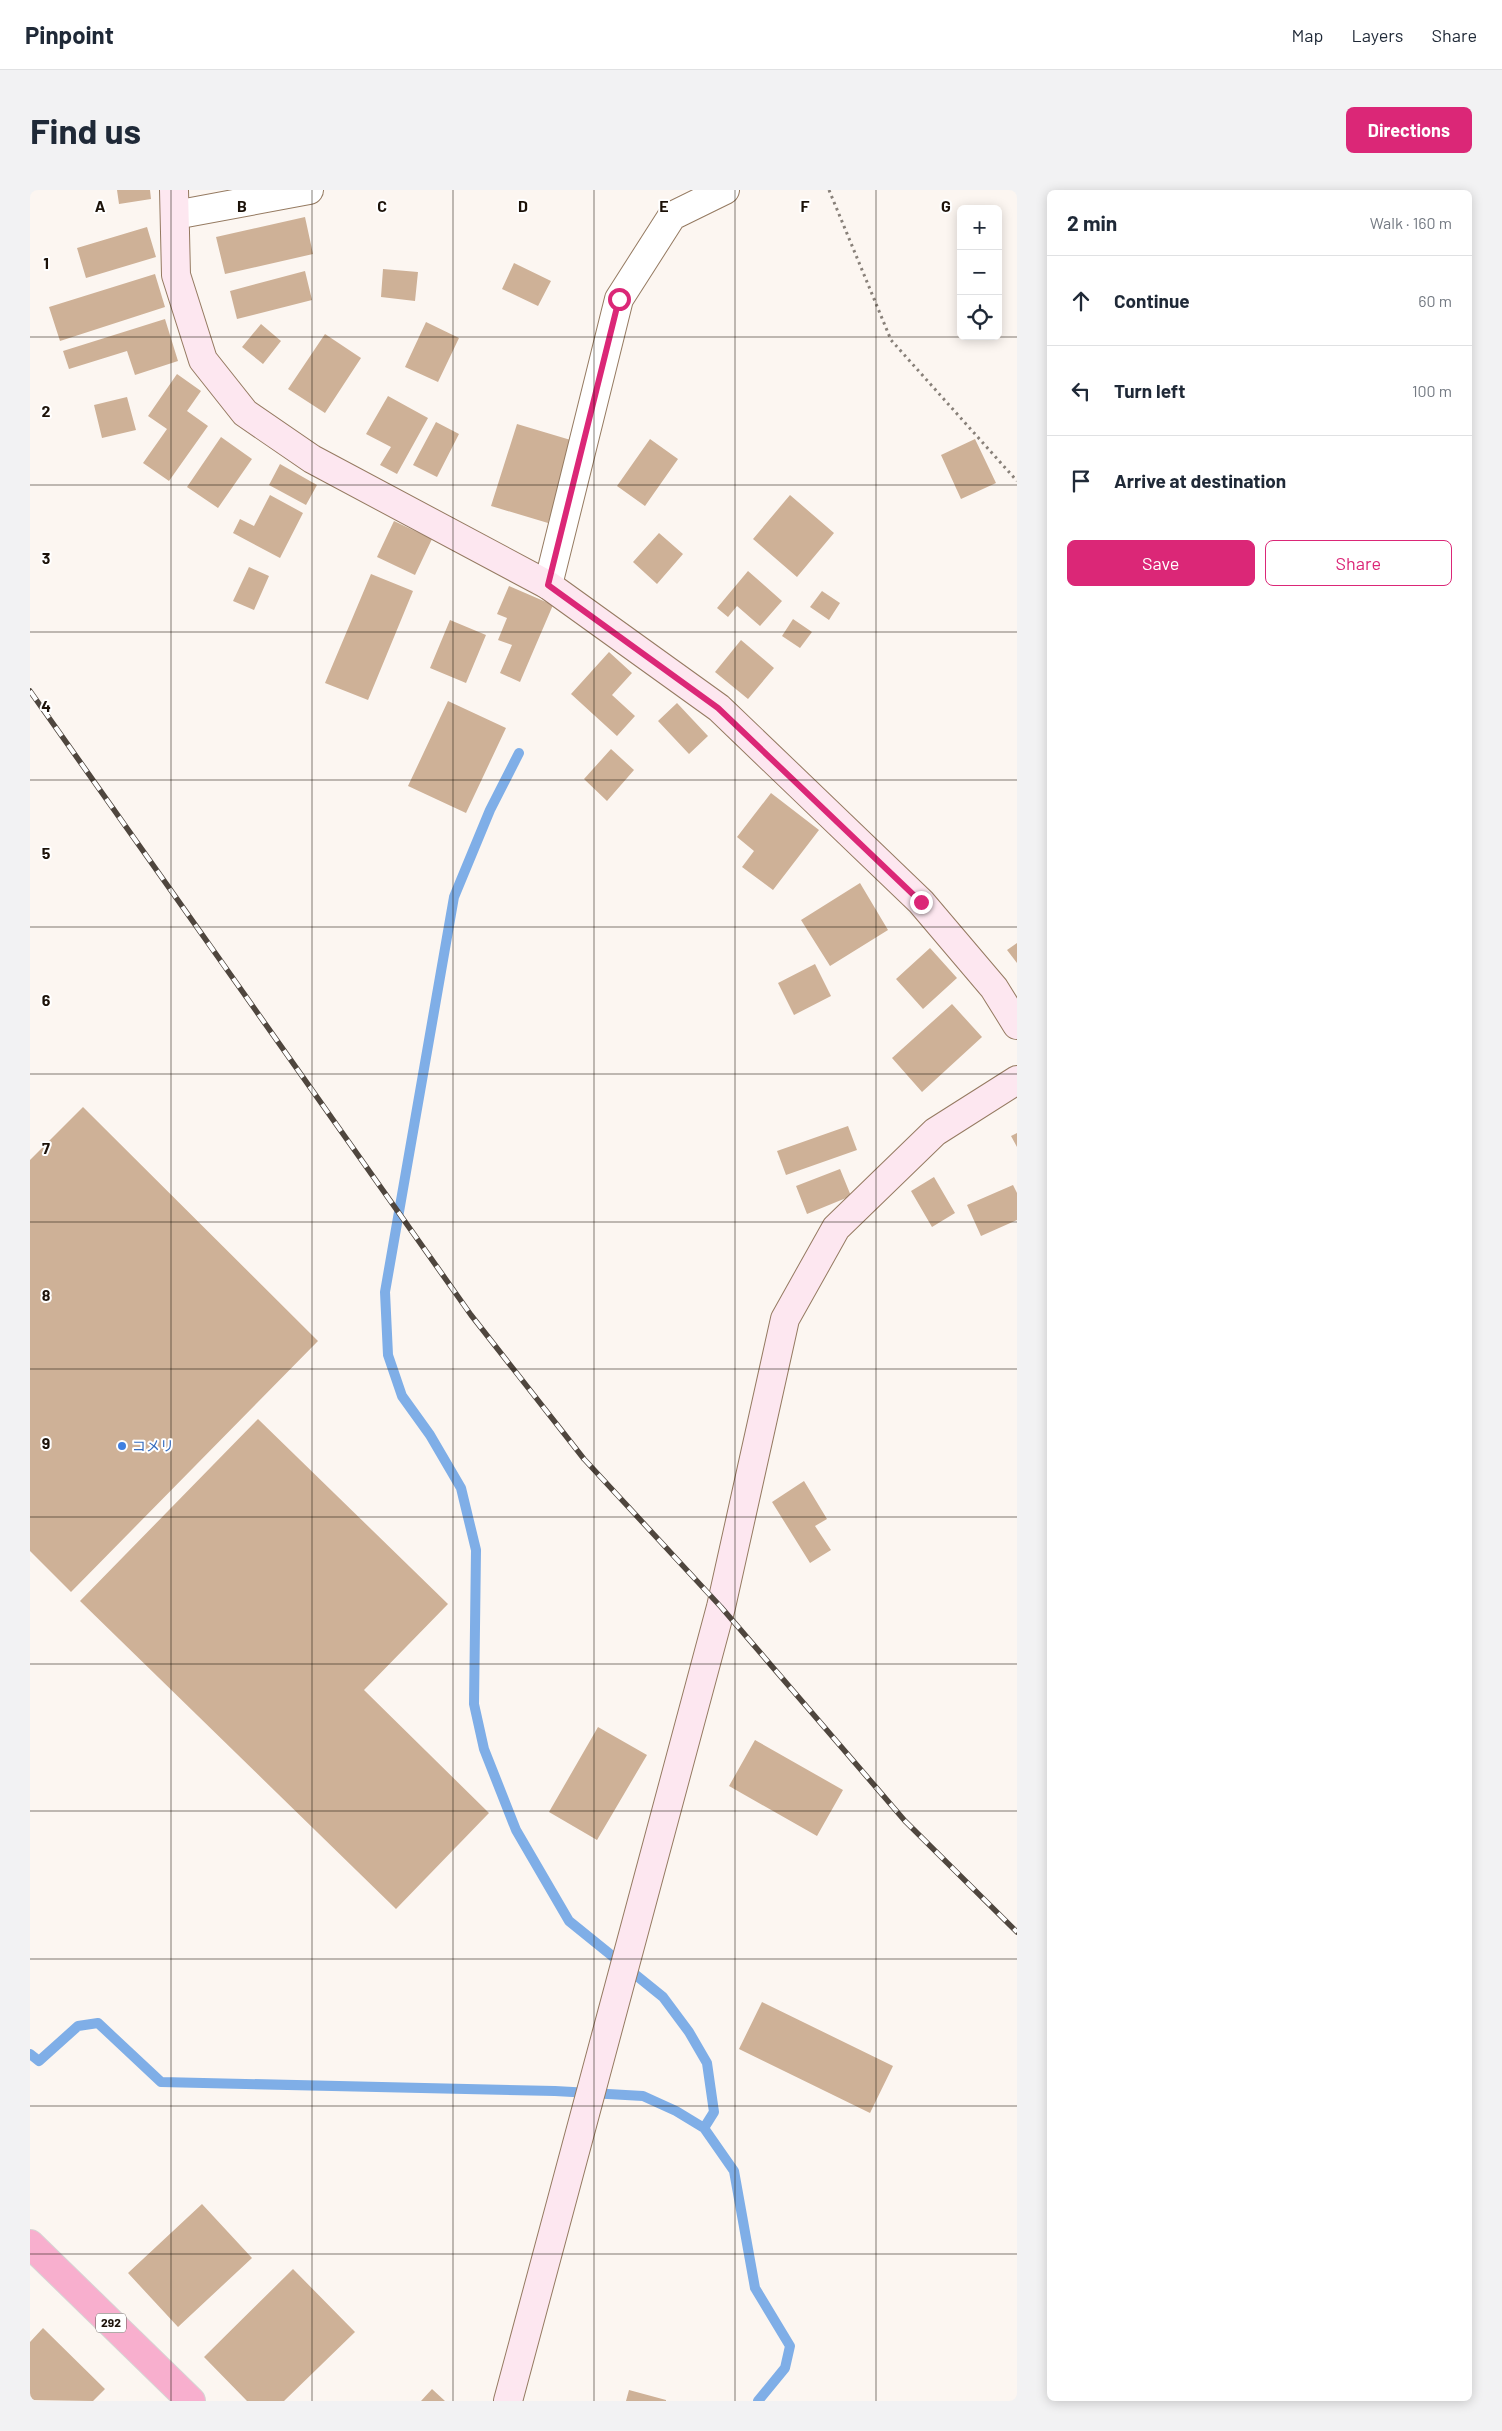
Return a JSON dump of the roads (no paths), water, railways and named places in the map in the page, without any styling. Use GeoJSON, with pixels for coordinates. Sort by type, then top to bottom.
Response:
{"type":"FeatureCollection","features":[{"type":"Feature","properties":{"kind":"highway","name":"292"},"geometry":{"type":"LineString","coordinates":[[30,2244],[191,2401]]}},
{"type":"Feature","properties":{"kind":"street"},"geometry":{"type":"LineString","coordinates":[[310,190],[174,203],[176,275],[203,360],[245,413],[312,459],[548,585],[718,708],[921,902],[994,988],[1017,1025]]}},
{"type":"Feature","properties":{"kind":"street"},"geometry":{"type":"LineString","coordinates":[[548,585],[619,299],[672,216],[725,190]]}},
{"type":"Feature","properties":{"kind":"street"},"geometry":{"type":"LineString","coordinates":[[508,2401],[721,1607],[786,1319],[836,1228],[934,1132],[1017,1080]]}},
{"type":"Feature","properties":{"kind":"waterway"},"geometry":{"type":"LineString","coordinates":[[519,753],[490,810],[454,897],[385,1292],[388,1355],[402,1396],[430,1435],[461,1488],[476,1550],[474,1704],[484,1749],[516,1830],[569,1921],[663,1997],[689,2032],[707,2063],[714,2112],[704,2128]]}},
{"type":"Feature","properties":{"kind":"waterway"},"geometry":{"type":"LineString","coordinates":[[30,2054],[39,2061],[78,2026],[98,2023],[161,2082],[555,2091],[643,2096],[676,2111],[704,2128],[734,2171],[755,2288],[790,2346],[785,2368],[758,2401]]}},
{"type":"Feature","properties":{"kind":"railway"},"geometry":{"type":"LineString","coordinates":[[30,691],[471,1315],[584,1459],[721,1607],[905,1821],[1017,1932]]}},
{"type":"Feature","properties":{"kind":"place","name":"コメリ"},"geometry":{"type":"Point","coordinates":[122,1446]}}]}
